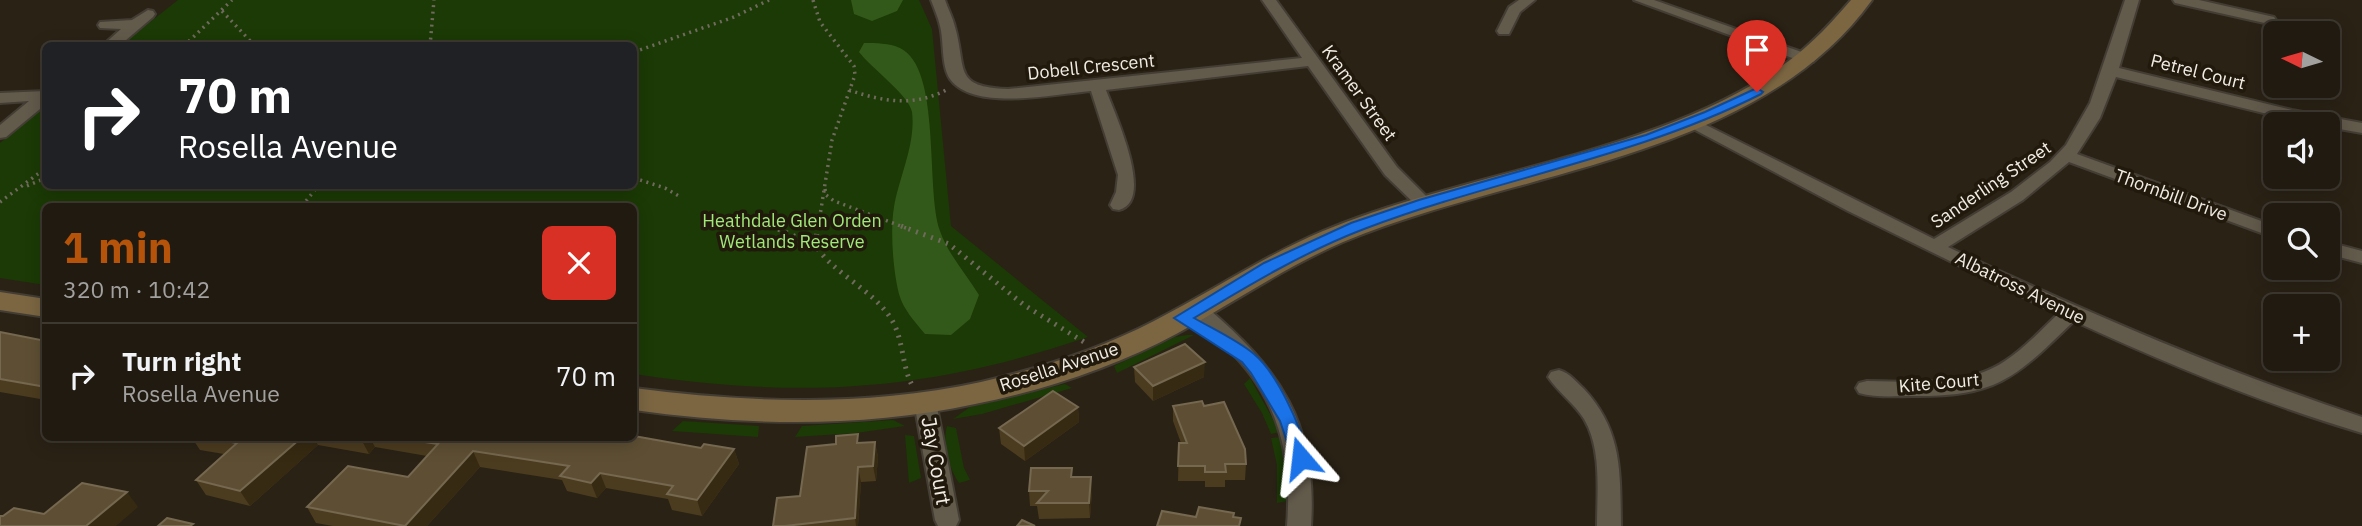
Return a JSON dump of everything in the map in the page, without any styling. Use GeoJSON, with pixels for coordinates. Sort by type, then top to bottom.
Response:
{"type":"FeatureCollection","features":[{"type":"Feature","properties":{"kind":"street"},"geometry":{"type":"LineString","coordinates":[[939,0],[948,27],[954,71],[960,81]]}},
{"type":"Feature","properties":{"kind":"street","name":"Kramer Street"},"geometry":{"type":"LineString","coordinates":[[1269,0],[1391,171],[1424,203]]}},
{"type":"Feature","properties":{"kind":"street"},"geometry":{"type":"LineString","coordinates":[[1504,31],[1514,10],[1528,0]]}},
{"type":"Feature","properties":{"kind":"street"},"geometry":{"type":"LineString","coordinates":[[1641,0],[1808,59]]}},
{"type":"Feature","properties":{"kind":"street","name":"Rosella Avenue"},"geometry":{"type":"LineString","coordinates":[[637,399],[694,408],[775,413],[855,410],[925,402],[1032,379],[1104,355],[1190,313],[1306,248],[1356,227],[1424,203],[1609,150],[1690,123],[1757,92],[1808,59],[1838,31],[1862,0]]}},
{"type":"Feature","properties":{"kind":"street","name":"Sanderling Street"},"geometry":{"type":"LineString","coordinates":[[1936,246],[2029,185],[2067,156],[2093,114],[2132,0]]}},
{"type":"Feature","properties":{"kind":"street"},"geometry":{"type":"LineString","coordinates":[[2180,0],[2269,20]]}},
{"type":"Feature","properties":{"kind":"street"},"geometry":{"type":"LineString","coordinates":[[105,25],[142,19],[114,42]]}},
{"type":"Feature","properties":{"kind":"street","name":"Dobell Crescent"},"geometry":{"type":"LineString","coordinates":[[960,81],[976,90],[995,94],[1097,86],[1312,61]]}},
{"type":"Feature","properties":{"kind":"street","name":"Petrel Court"},"geometry":{"type":"LineString","coordinates":[[2108,70],[2292,115],[2362,128]]}},
{"type":"Feature","properties":{"kind":"street"},"geometry":{"type":"LineString","coordinates":[[1097,86],[1127,175],[1125,192],[1119,205]]}},
{"type":"Feature","properties":{"kind":"street"},"geometry":{"type":"LineString","coordinates":[[0,98],[42,96]]}},
{"type":"Feature","properties":{"kind":"street"},"geometry":{"type":"LineString","coordinates":[[0,132],[42,98]]}},
{"type":"Feature","properties":{"kind":"street","name":"Albatross Avenue"},"geometry":{"type":"LineString","coordinates":[[1690,123],[2071,313],[2223,378],[2362,425]]}},
{"type":"Feature","properties":{"kind":"street","name":"Thornbill Drive"},"geometry":{"type":"LineString","coordinates":[[2067,156],[2263,228]]}},
{"type":"Feature","properties":{"kind":"street"},"geometry":{"type":"LineString","coordinates":[[2340,251],[2362,257]]}},
{"type":"Feature","properties":{"kind":"street"},"geometry":{"type":"LineString","coordinates":[[0,301],[42,307]]}},
{"type":"Feature","properties":{"kind":"street"},"geometry":{"type":"LineString","coordinates":[[1190,313],[1248,358],[1280,402],[1296,438],[1302,476],[1299,526]]}},
{"type":"Feature","properties":{"kind":"street","name":"Kite Court"},"geometry":{"type":"LineString","coordinates":[[1867,388],[1953,386],[1990,379],[2021,360],[2071,313]]}},
{"type":"Feature","properties":{"kind":"street"},"geometry":{"type":"LineString","coordinates":[[1559,377],[1583,403],[1602,432],[1609,526]]}},
{"type":"Feature","properties":{"kind":"street","name":"Jay Court"},"geometry":{"type":"LineString","coordinates":[[925,402],[947,520]]}},
{"type":"Feature","properties":{"kind":"path"},"geometry":{"type":"LineString","coordinates":[[188,42],[232,0]]}},
{"type":"Feature","properties":{"kind":"path"},"geometry":{"type":"LineString","coordinates":[[430,42],[435,0]]}},
{"type":"Feature","properties":{"kind":"path"},"geometry":{"type":"LineString","coordinates":[[637,51],[734,17],[769,0]]}},
{"type":"Feature","properties":{"kind":"path"},"geometry":{"type":"LineString","coordinates":[[813,0],[820,22],[854,66],[855,75],[832,140],[815,245]]}},
{"type":"Feature","properties":{"kind":"path"},"geometry":{"type":"LineString","coordinates":[[222,11],[251,42]]}},
{"type":"Feature","properties":{"kind":"path"},"geometry":{"type":"LineString","coordinates":[[849,90],[882,100],[916,102],[930,100],[960,81]]}},
{"type":"Feature","properties":{"kind":"path"},"geometry":{"type":"LineString","coordinates":[[0,202],[42,171]]}},
{"type":"Feature","properties":{"kind":"path"},"geometry":{"type":"LineString","coordinates":[[637,179],[665,188],[679,197]]}},
{"type":"Feature","properties":{"kind":"path"},"geometry":{"type":"LineString","coordinates":[[19,189],[42,180]]}},
{"type":"Feature","properties":{"kind":"path"},"geometry":{"type":"LineString","coordinates":[[824,188],[834,201],[949,244],[1024,305],[1104,355]]}},
{"type":"Feature","properties":{"kind":"path"},"geometry":{"type":"LineString","coordinates":[[304,203],[316,189]]}},
{"type":"Feature","properties":{"kind":"path"},"geometry":{"type":"LineString","coordinates":[[741,214],[815,245],[822,256],[888,314],[897,330],[907,377]]}},
{"type":"Feature","properties":{"kind":"green space","name":"Heathdale Glen Orden Wetlands Reserve"},"geometry":{"type":"Polygon","coordinates":[[[178,0],[919,0],[932,29],[951,226],[1088,337],[972,370],[863,386],[752,386],[637,374],[637,203],[42,203],[42,285],[0,278],[0,143],[42,108],[42,189],[637,189],[637,42],[125,42],[178,0]]]}},
{"type":"Feature","properties":{"kind":"green space"},"geometry":{"type":"Polygon","coordinates":[[[851,0],[903,0],[897,11],[872,21],[854,14],[851,0]]]}},
{"type":"Feature","properties":{"kind":"green space"},"geometry":{"type":"Polygon","coordinates":[[[864,43],[887,44],[900,48],[913,60],[922,79],[940,231],[952,256],[979,295],[970,319],[951,335],[925,334],[906,310],[899,294],[892,227],[896,196],[912,136],[912,112],[904,98],[859,52],[864,43]]]}},
{"type":"Feature","properties":{"kind":"green space"},"geometry":{"type":"Polygon","coordinates":[[[1194,335],[1117,373],[1114,366],[1175,337],[1194,335]]]}},
{"type":"Feature","properties":{"kind":"green space"},"geometry":{"type":"Polygon","coordinates":[[[1250,378],[1280,432],[1271,434],[1244,384],[1250,378]]]}},
{"type":"Feature","properties":{"kind":"green space"},"geometry":{"type":"Polygon","coordinates":[[[1065,384],[1072,388],[982,414],[953,419],[970,407],[1065,384]]]}},
{"type":"Feature","properties":{"kind":"green space"},"geometry":{"type":"Polygon","coordinates":[[[893,420],[905,426],[795,437],[802,426],[893,420]]]}},
{"type":"Feature","properties":{"kind":"green space"},"geometry":{"type":"Polygon","coordinates":[[[683,421],[759,426],[758,437],[672,431],[683,421]]]}},
{"type":"Feature","properties":{"kind":"green space"},"geometry":{"type":"Polygon","coordinates":[[[947,426],[956,428],[964,468],[970,480],[959,483],[952,470],[946,448],[947,426]]]}},
{"type":"Feature","properties":{"kind":"green space"},"geometry":{"type":"Polygon","coordinates":[[[905,435],[914,436],[921,478],[909,483],[905,435]]]}},
{"type":"Feature","properties":{"kind":"green space"},"geometry":{"type":"Polygon","coordinates":[[[1281,437],[1288,471],[1287,501],[1277,503],[1277,465],[1271,438],[1281,437]]]}},
{"type":"Feature","properties":{"kind":"building"},"geometry":{"type":"Polygon","coordinates":[[[0,332],[42,340],[42,386],[0,379],[0,332]]]}},
{"type":"Feature","properties":{"kind":"building"},"geometry":{"type":"Polygon","coordinates":[[[1185,344],[1205,362],[1153,386],[1134,367],[1185,344]]]}},
{"type":"Feature","properties":{"kind":"building"},"geometry":{"type":"Polygon","coordinates":[[[1053,391],[1078,407],[1024,446],[999,428],[1053,391]]]}},
{"type":"Feature","properties":{"kind":"building"},"geometry":{"type":"Polygon","coordinates":[[[1202,401],[1204,406],[1224,402],[1245,449],[1246,464],[1225,464],[1226,472],[1205,472],[1205,466],[1178,466],[1179,443],[1187,443],[1173,406],[1202,401]]]}},
{"type":"Feature","properties":{"kind":"building"},"geometry":{"type":"Polygon","coordinates":[[[858,434],[857,443],[875,442],[873,466],[858,467],[855,518],[773,526],[777,498],[800,496],[807,447],[836,444],[836,436],[858,434]]]}},
{"type":"Feature","properties":{"kind":"building"},"geometry":{"type":"Polygon","coordinates":[[[637,437],[701,448],[704,444],[734,449],[697,500],[667,494],[673,486],[600,473],[591,483],[560,476],[569,466],[473,451],[405,526],[307,507],[348,466],[408,477],[438,444],[418,441],[637,441],[637,437]]]}},
{"type":"Feature","properties":{"kind":"building"},"geometry":{"type":"Polygon","coordinates":[[[225,441],[298,441],[240,491],[196,480],[237,443],[225,441]]]}},
{"type":"Feature","properties":{"kind":"building"},"geometry":{"type":"Polygon","coordinates":[[[1031,468],[1072,468],[1071,477],[1091,477],[1089,503],[1037,503],[1048,491],[1029,491],[1031,468]]]}},
{"type":"Feature","properties":{"kind":"building"},"geometry":{"type":"Polygon","coordinates":[[[82,483],[127,492],[86,526],[0,526],[0,516],[14,508],[44,514],[82,483]]]}},
{"type":"Feature","properties":{"kind":"building"},"geometry":{"type":"Polygon","coordinates":[[[1199,507],[1234,513],[1233,517],[1241,518],[1239,526],[1157,526],[1162,511],[1196,517],[1199,507]]]}},
{"type":"Feature","properties":{"kind":"building"},"geometry":{"type":"Polygon","coordinates":[[[167,518],[193,524],[158,526],[167,518]]]}},
{"type":"Feature","properties":{"kind":"building"},"geometry":{"type":"Polygon","coordinates":[[[1022,520],[1035,526],[1017,526],[1022,520]]]}},
{"type":"Feature","properties":{"kind":"route"},"geometry":{"type":"LineString","coordinates":[[1301,458],[1289,420],[1258,369],[1248,358],[1182,318],[1269,267],[1356,227],[1424,203],[1651,138],[1710,115],[1757,92]]}}]}
